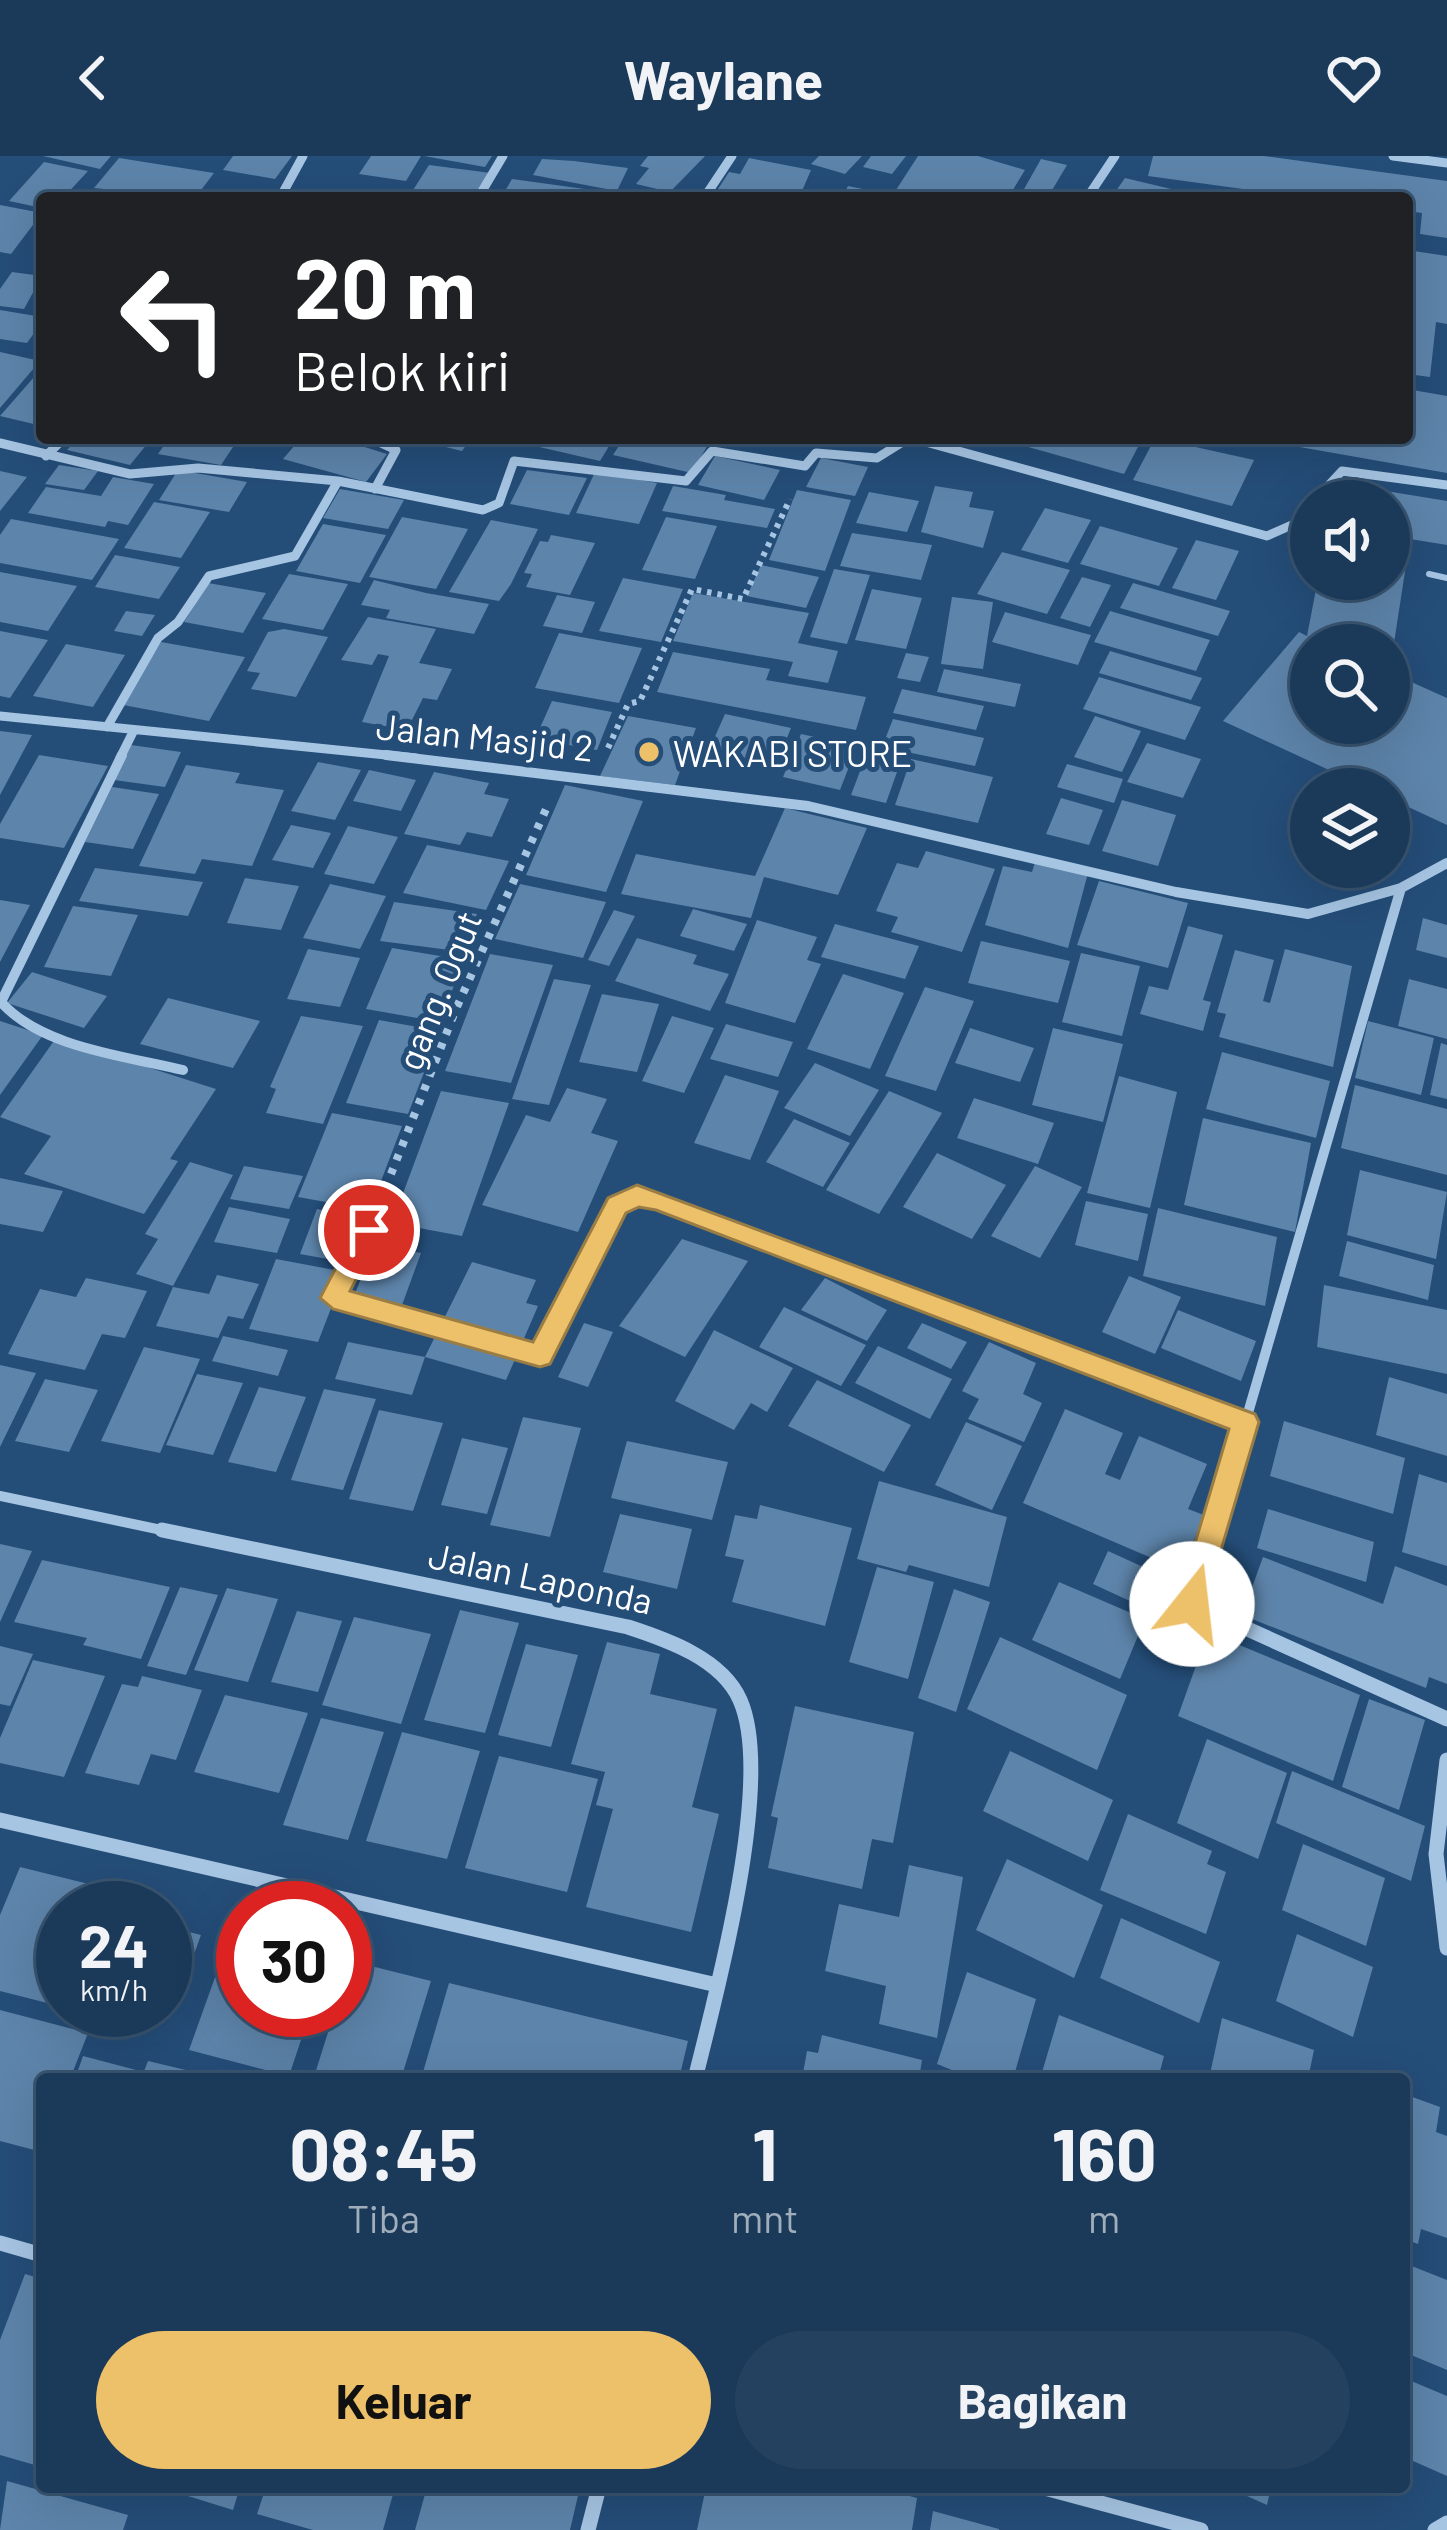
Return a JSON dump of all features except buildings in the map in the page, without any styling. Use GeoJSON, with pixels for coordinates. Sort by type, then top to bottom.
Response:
{"type":"FeatureCollection","features":[{"type":"Feature","properties":{"kind":"street"},"geometry":{"type":"LineString","coordinates":[[283,192],[302,156]]}},
{"type":"Feature","properties":{"kind":"street"},"geometry":{"type":"LineString","coordinates":[[482,192],[503,156]]}},
{"type":"Feature","properties":{"kind":"street"},"geometry":{"type":"LineString","coordinates":[[708,192],[732,156]]}},
{"type":"Feature","properties":{"kind":"street"},"geometry":{"type":"LineString","coordinates":[[1091,192],[1115,156]]}},
{"type":"Feature","properties":{"kind":"street"},"geometry":{"type":"LineString","coordinates":[[1393,156],[1447,163]]}},
{"type":"Feature","properties":{"kind":"street"},"geometry":{"type":"LineString","coordinates":[[0,443],[130,474],[198,468],[338,481],[483,510],[499,503],[514,461],[584,465],[615,474],[686,481],[712,451],[805,466],[816,453],[871,463],[892,457],[904,444]]}},
{"type":"Feature","properties":{"kind":"street"},"geometry":{"type":"LineString","coordinates":[[46,456],[58,444]]}},
{"type":"Feature","properties":{"kind":"street"},"geometry":{"type":"LineString","coordinates":[[375,489],[396,450],[383,444]]}},
{"type":"Feature","properties":{"kind":"street"},"geometry":{"type":"LineString","coordinates":[[931,444],[1249,533],[1267,536],[1290,526]]}},
{"type":"Feature","properties":{"kind":"street"},"geometry":{"type":"LineString","coordinates":[[1334,480],[1342,471],[1447,484]]}},
{"type":"Feature","properties":{"kind":"street"},"geometry":{"type":"LineString","coordinates":[[107,727],[158,638],[178,622],[209,576],[295,556],[338,481]]}},
{"type":"Feature","properties":{"kind":"street","name":"Jalan Masjid 2"},"geometry":{"type":"LineString","coordinates":[[0,716],[562,772],[808,806],[1176,892],[1308,914],[1401,888]]}},
{"type":"Feature","properties":{"kind":"street"},"geometry":{"type":"LineString","coordinates":[[133,732],[2,1003],[5,1012],[35,1028],[183,1070]]}},
{"type":"Feature","properties":{"kind":"street","name":"Jalan Masjid 2"},"geometry":{"type":"LineString","coordinates":[[1410,883],[1447,863]]}},
{"type":"Feature","properties":{"kind":"street"},"geometry":{"type":"LineString","coordinates":[[1401,888],[1192,1604],[1447,1719]]}},
{"type":"Feature","properties":{"kind":"street"},"geometry":{"type":"LineString","coordinates":[[369,1230],[333,1298],[540,1355],[617,1206],[637,1196],[658,1200],[1245,1422]]}},
{"type":"Feature","properties":{"kind":"street","name":"Jalan Laponda"},"geometry":{"type":"LineString","coordinates":[[0,1496],[628,1627],[667,1639],[702,1659],[740,1700],[752,1740],[717,1985],[696,2073]]}},
{"type":"Feature","properties":{"kind":"street"},"geometry":{"type":"LineString","coordinates":[[1447,1760],[1436,1848],[1438,1903],[1447,1948]]}},
{"type":"Feature","properties":{"kind":"street"},"geometry":{"type":"LineString","coordinates":[[0,1820],[717,1985]]}},
{"type":"Feature","properties":{"kind":"street"},"geometry":{"type":"LineString","coordinates":[[0,2243],[36,2253]]}},
{"type":"Feature","properties":{"kind":"street"},"geometry":{"type":"LineString","coordinates":[[588,2530],[597,2493]]}},
{"type":"Feature","properties":{"kind":"street"},"geometry":{"type":"LineString","coordinates":[[1063,2493],[1201,2530]]}},
{"type":"Feature","properties":{"kind":"street"},"geometry":{"type":"LineString","coordinates":[[1435,2530],[1447,2523]]}},
{"type":"Feature","properties":{"kind":"lane"},"geometry":{"type":"LineString","coordinates":[[1429,574],[1447,578]]}},
{"type":"Feature","properties":{"kind":"path"},"geometry":{"type":"LineString","coordinates":[[595,777],[628,704],[640,701],[692,589],[743,599],[794,488],[802,486],[805,466]]}},
{"type":"Feature","properties":{"kind":"path","name":"gang. Ogut"},"geometry":{"type":"LineString","coordinates":[[369,1230],[456,1010],[562,772]]}},
{"type":"Feature","properties":{"kind":"place","name":"WAKABI STORE"},"geometry":{"type":"Point","coordinates":[649,752]}},
{"type":"Feature","properties":{"kind":"route"},"geometry":{"type":"LineString","coordinates":[[369,1230],[333,1298],[540,1355],[617,1206],[637,1196],[658,1200],[1245,1422],[1192,1604]]}}]}
